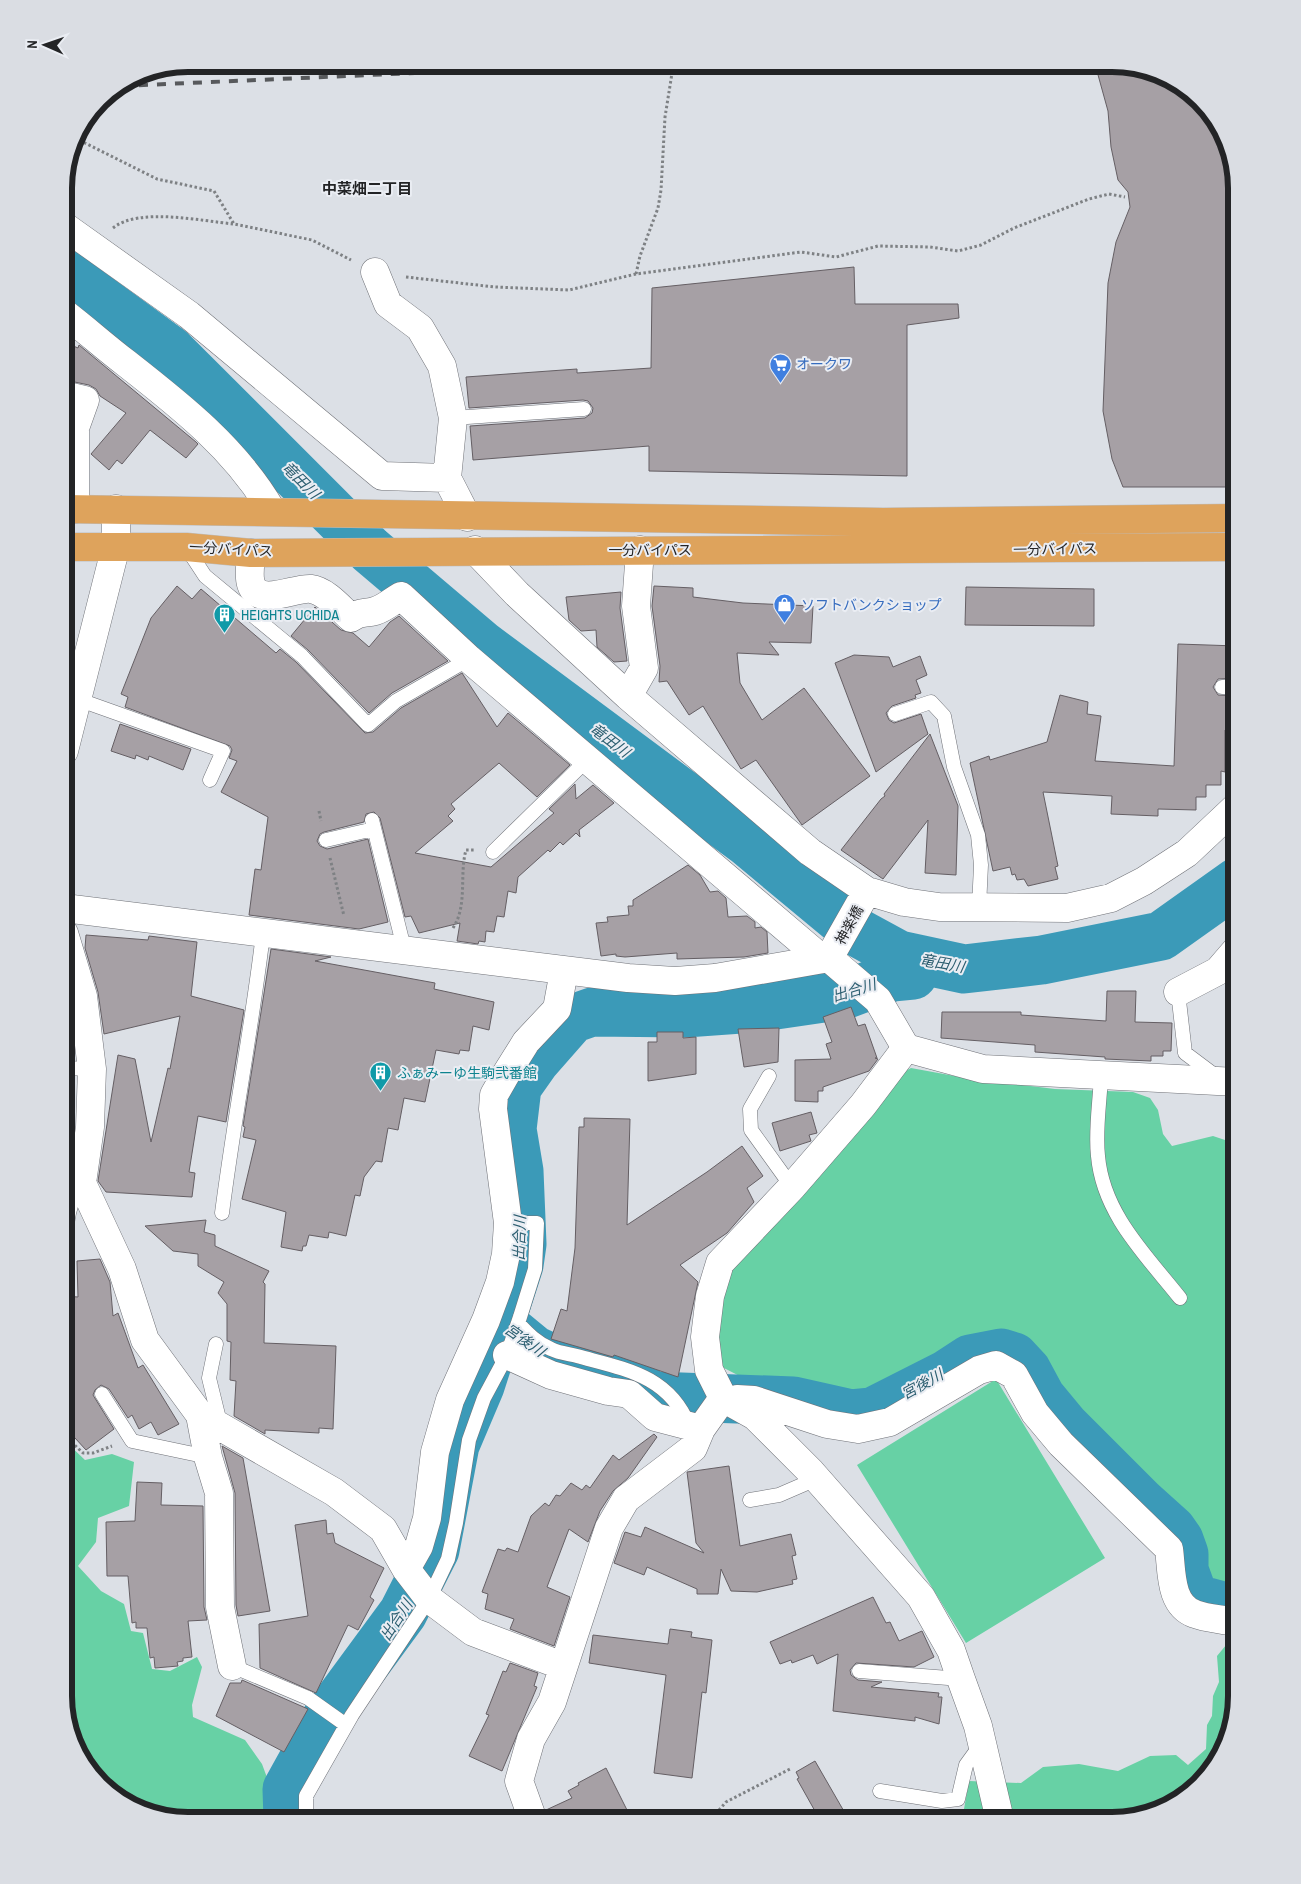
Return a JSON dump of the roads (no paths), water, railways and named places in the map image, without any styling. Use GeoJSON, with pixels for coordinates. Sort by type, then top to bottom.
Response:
{"type":"FeatureCollection","features":[{"type":"Feature","properties":{"kind":"highway","name":"一分バイパス"},"geometry":{"type":"LineString","coordinates":[[73,509],[304,511],[468,517],[884,522],[1228,518]]}},
{"type":"Feature","properties":{"kind":"highway","name":"一分バイパス"},"geometry":{"type":"LineString","coordinates":[[73,547],[186,546],[251,553],[475,550],[1228,547]]}},
{"type":"Feature","properties":{"kind":"street"},"geometry":{"type":"LineString","coordinates":[[73,232],[190,315],[382,476],[447,478]]}},
{"type":"Feature","properties":{"kind":"street"},"geometry":{"type":"LineString","coordinates":[[375,272],[388,304],[420,328],[442,366],[453,418],[447,478],[468,517]]}},
{"type":"Feature","properties":{"kind":"street"},"geometry":{"type":"LineString","coordinates":[[73,320],[155,386],[219,441],[259,488],[272,511]]}},
{"type":"Feature","properties":{"kind":"street"},"geometry":{"type":"LineString","coordinates":[[73,397],[85,400],[75,428],[73,460]]}},
{"type":"Feature","properties":{"kind":"street"},"geometry":{"type":"LineString","coordinates":[[74,681],[116,546],[116,509]]}},
{"type":"Feature","properties":{"kind":"street"},"geometry":{"type":"LineString","coordinates":[[475,550],[517,594],[628,696],[810,852],[867,892],[904,902],[939,907],[1067,908],[1111,898],[1144,881],[1187,852],[1228,814]]}},
{"type":"Feature","properties":{"kind":"street"},"geometry":{"type":"LineString","coordinates":[[628,696],[644,668],[636,606],[640,550]]}},
{"type":"Feature","properties":{"kind":"street"},"geometry":{"type":"LineString","coordinates":[[251,553],[251,584],[257,592],[264,595],[311,589],[324,594],[351,618],[359,612],[372,612],[384,608],[400,596],[469,659],[878,1000],[906,1048],[983,1069],[1228,1082]]}},
{"type":"Feature","properties":{"kind":"street","name":"神楽橋"},"geometry":{"type":"LineString","coordinates":[[832,962],[867,892]]}},
{"type":"Feature","properties":{"kind":"street"},"geometry":{"type":"LineString","coordinates":[[73,909],[434,956],[628,978],[675,981],[832,962]]}},
{"type":"Feature","properties":{"kind":"street"},"geometry":{"type":"LineString","coordinates":[[1178,992],[1218,971],[1228,959]]}},
{"type":"Feature","properties":{"kind":"street"},"geometry":{"type":"LineString","coordinates":[[406,1570],[419,1546],[427,1518],[435,1452],[450,1400],[486,1320],[500,1282],[506,1254],[508,1223],[493,1109],[494,1095],[526,1042],[557,1009],[564,971]]}},
{"type":"Feature","properties":{"kind":"street"},"geometry":{"type":"LineString","coordinates":[[73,998],[92,1069],[90,1127],[82,1182],[122,1269],[145,1340],[211,1421],[334,1492],[383,1529],[406,1570],[429,1599],[473,1632],[563,1666]]}},
{"type":"Feature","properties":{"kind":"street"},"geometry":{"type":"LineString","coordinates":[[906,1048],[863,1105],[792,1187],[720,1263],[710,1296],[704,1337],[709,1370],[723,1398],[755,1416],[816,1479],[921,1598],[951,1650],[962,1679],[982,1743],[998,1812]]}},
{"type":"Feature","properties":{"kind":"street"},"geometry":{"type":"LineString","coordinates":[[507,1355],[551,1375],[608,1392],[628,1394],[655,1417],[695,1427]]}},
{"type":"Feature","properties":{"kind":"street"},"geometry":{"type":"LineString","coordinates":[[530,1811],[519,1781],[531,1739],[552,1702],[609,1528],[626,1499],[693,1448],[695,1427],[723,1398],[754,1400],[827,1424],[858,1429],[890,1422],[979,1370],[996,1365],[1007,1369],[1014,1374],[1035,1413],[1061,1444],[1169,1549],[1171,1576],[1175,1592],[1183,1606],[1193,1614],[1228,1621]]}},
{"type":"Feature","properties":{"kind":"street"},"geometry":{"type":"LineString","coordinates":[[211,1421],[208,1457],[219,1493],[220,1607],[232,1666]]}},
{"type":"Feature","properties":{"kind":"lane"},"geometry":{"type":"LineString","coordinates":[[453,418],[584,409]]}},
{"type":"Feature","properties":{"kind":"lane"},"geometry":{"type":"LineString","coordinates":[[186,546],[212,583],[302,656],[368,725],[396,701],[469,659]]}},
{"type":"Feature","properties":{"kind":"lane"},"geometry":{"type":"LineString","coordinates":[[74,681],[223,751],[210,780]]}},
{"type":"Feature","properties":{"kind":"lane"},"geometry":{"type":"LineString","coordinates":[[1222,687],[1228,687]]}},
{"type":"Feature","properties":{"kind":"lane"},"geometry":{"type":"LineString","coordinates":[[895,714],[931,702],[944,716],[954,767],[978,835],[981,865],[980,907]]}},
{"type":"Feature","properties":{"kind":"lane"},"geometry":{"type":"LineString","coordinates":[[494,852],[588,759]]}},
{"type":"Feature","properties":{"kind":"lane"},"geometry":{"type":"LineString","coordinates":[[326,840],[373,824],[405,952]]}},
{"type":"Feature","properties":{"kind":"lane"},"geometry":{"type":"LineString","coordinates":[[222,1213],[232,1133],[242,1090],[264,934]]}},
{"type":"Feature","properties":{"kind":"lane"},"geometry":{"type":"LineString","coordinates":[[1178,992],[1185,1053],[1228,1081]]}},
{"type":"Feature","properties":{"kind":"lane"},"geometry":{"type":"LineString","coordinates":[[73,1068],[92,1069]]}},
{"type":"Feature","properties":{"kind":"lane"},"geometry":{"type":"LineString","coordinates":[[1101,1075],[1098,1156],[1105,1191],[1122,1226],[1180,1298]]}},
{"type":"Feature","properties":{"kind":"lane"},"geometry":{"type":"LineString","coordinates":[[769,1076],[750,1110],[751,1130],[792,1187]]}},
{"type":"Feature","properties":{"kind":"lane"},"geometry":{"type":"LineString","coordinates":[[73,1196],[82,1182]]}},
{"type":"Feature","properties":{"kind":"lane"},"geometry":{"type":"LineString","coordinates":[[306,1811],[306,1796],[346,1725],[429,1599],[448,1559],[456,1523],[469,1440],[484,1398],[507,1355],[535,1269],[537,1223],[508,1223]]}},
{"type":"Feature","properties":{"kind":"lane"},"geometry":{"type":"LineString","coordinates":[[518,1324],[535,1341],[553,1350],[634,1372],[652,1380],[682,1409],[695,1427]]}},
{"type":"Feature","properties":{"kind":"lane"},"geometry":{"type":"LineString","coordinates":[[211,1421],[209,1378],[216,1344]]}},
{"type":"Feature","properties":{"kind":"lane"},"geometry":{"type":"LineString","coordinates":[[102,1394],[132,1441],[208,1457]]}},
{"type":"Feature","properties":{"kind":"lane"},"geometry":{"type":"LineString","coordinates":[[750,1500],[779,1495],[816,1479]]}},
{"type":"Feature","properties":{"kind":"lane"},"geometry":{"type":"LineString","coordinates":[[232,1666],[308,1698],[346,1725]]}},
{"type":"Feature","properties":{"kind":"lane"},"geometry":{"type":"LineString","coordinates":[[859,1671],[962,1679]]}},
{"type":"Feature","properties":{"kind":"lane"},"geometry":{"type":"LineString","coordinates":[[880,1791],[942,1801],[958,1799],[966,1765],[982,1743]]}},
{"type":"Feature","properties":{"kind":"waterway","name":"竜田川"},"geometry":{"type":"LineString","coordinates":[[73,280],[170,350],[370,550],[482,645],[746,841],[853,930],[899,955],[964,969],[1042,960],[1161,936],[1228,888]]}},
{"type":"Feature","properties":{"kind":"waterway","name":"出合川"},"geometry":{"type":"LineString","coordinates":[[288,1811],[287,1789],[328,1715],[403,1613],[435,1550],[455,1445],[480,1386],[519,1265],[522,1244],[519,1171],[512,1129],[517,1087],[536,1060],[572,1019],[592,1012],[685,1013],[755,1008],[844,995],[892,977],[913,975]]}},
{"type":"Feature","properties":{"kind":"waterway","name":"宮後川"},"geometry":{"type":"LineString","coordinates":[[500,1322],[534,1350],[571,1367],[628,1380],[654,1396],[793,1401],[851,1414],[872,1412],[947,1374],[970,1359],[1001,1353],[1014,1357],[1027,1371],[1041,1397],[1065,1426],[1142,1503],[1172,1530],[1179,1540],[1184,1554],[1184,1570],[1192,1592],[1200,1600],[1228,1608]]}},
{"type":"Feature","properties":{"kind":"railway"},"geometry":{"type":"LineString","coordinates":[[135,85],[425,72]]}},
{"type":"Feature","properties":{"kind":"place","name":"オークワ"},"geometry":{"type":"Point","coordinates":[780,383]}},
{"type":"Feature","properties":{"kind":"place","name":"ソフトバンクショップ"},"geometry":{"type":"Point","coordinates":[785,624]}},
{"type":"Feature","properties":{"kind":"place","name":"HEIGHTS UCHIDA"},"geometry":{"type":"Point","coordinates":[225,634]}},
{"type":"Feature","properties":{"kind":"place","name":"ふぁみーゆ生駒弐番館"},"geometry":{"type":"Point","coordinates":[381,1092]}},
{"type":"Feature","properties":{"kind":"district","name":"中菜畑二丁目"},"geometry":{"type":"Point","coordinates":[367,188]}}]}
